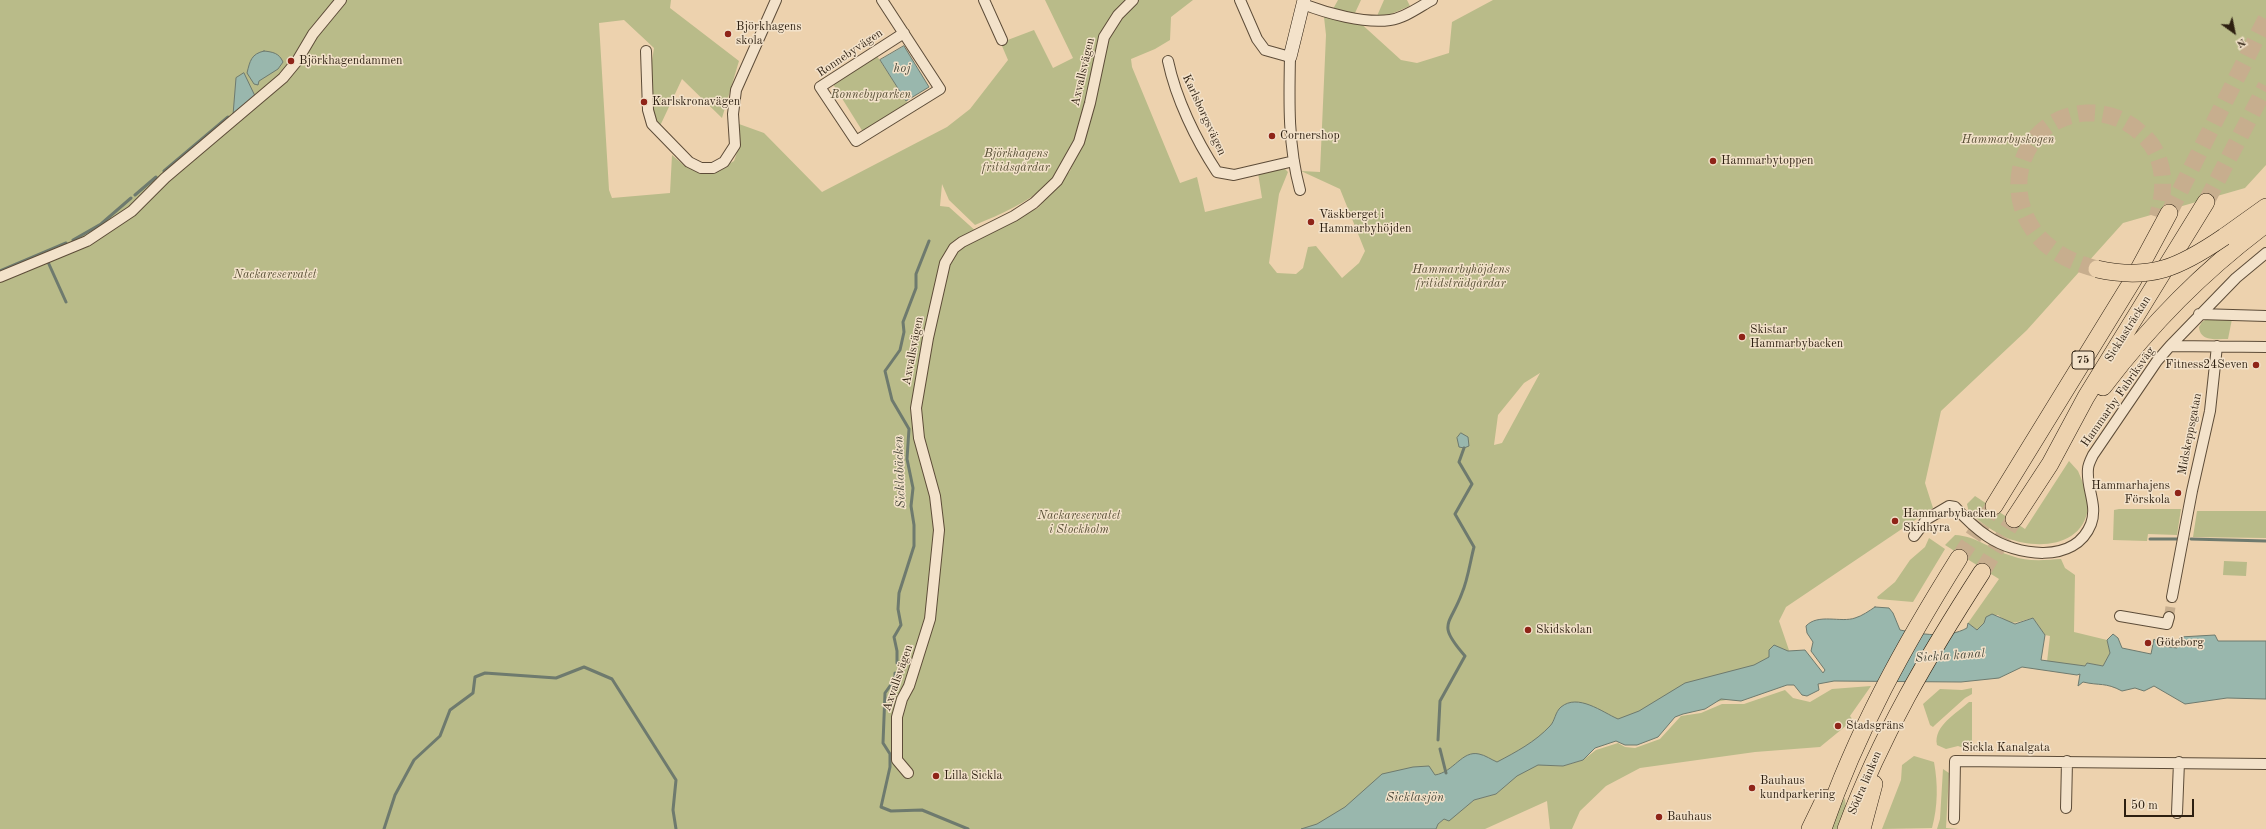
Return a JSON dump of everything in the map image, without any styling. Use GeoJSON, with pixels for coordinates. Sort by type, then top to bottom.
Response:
{"type":"FeatureCollection","features":[{"type":"Feature","properties":{"kind":"highway","name":"Sicklasträckan"},"geometry":{"type":"LineString","coordinates":[[2014,519],[2050,464],[2086,396],[2206,202]]}},
{"type":"Feature","properties":{"kind":"highway"},"geometry":{"type":"LineString","coordinates":[[2097,269],[2117,274],[2137,274],[2160,270],[2191,258],[2266,207]]}},
{"type":"Feature","properties":{"kind":"highway","name":"Sicklasträckan"},"geometry":{"type":"LineString","coordinates":[[1994,506],[2133,280],[2163,215]]}},
{"type":"Feature","properties":{"kind":"highway"},"geometry":{"type":"LineString","coordinates":[[2050,464],[2101,389],[2160,317],[2219,261],[2266,224]]}},
{"type":"Feature","properties":{"kind":"highway","name":"Södra länken"},"geometry":{"type":"LineString","coordinates":[[1823,829],[1866,722],[1881,691],[1916,627],[1959,558]]}},
{"type":"Feature","properties":{"kind":"highway"},"geometry":{"type":"LineString","coordinates":[[1862,829],[1876,775],[1907,696],[1945,629],[1982,572]]}},
{"type":"Feature","properties":{"kind":"highway","name":"Södra länken"},"geometry":{"type":"LineString","coordinates":[[1846,829],[1871,766],[1907,696]]}},
{"type":"Feature","properties":{"kind":"highway"},"geometry":{"type":"LineString","coordinates":[[1810,829],[1866,722]]}},
{"type":"Feature","properties":{"kind":"street"},"geometry":{"type":"LineString","coordinates":[[0,277],[87,241],[132,211],[165,178],[283,78],[297,61],[313,34],[341,0]]}},
{"type":"Feature","properties":{"kind":"street"},"geometry":{"type":"LineString","coordinates":[[646,51],[648,110],[652,124],[689,162],[701,168],[713,168],[724,162],[735,145],[733,114],[736,90],[776,0]]}},
{"type":"Feature","properties":{"kind":"street","name":"Ronnebyvägen"},"geometry":{"type":"LineString","coordinates":[[882,0],[904,33],[940,89],[856,141],[820,87],[904,33]]}},
{"type":"Feature","properties":{"kind":"street"},"geometry":{"type":"LineString","coordinates":[[984,0],[1002,40]]}},
{"type":"Feature","properties":{"kind":"street","name":"Axvallsvägen"},"geometry":{"type":"LineString","coordinates":[[908,774],[897,760],[897,717],[902,699],[909,686],[930,619],[939,530],[934,496],[919,438],[916,408],[928,338],[945,263],[954,248],[962,242],[1014,216],[1034,203],[1057,181],[1079,142],[1090,103],[1104,37],[1118,16],[1133,0]]}},
{"type":"Feature","properties":{"kind":"street"},"geometry":{"type":"LineString","coordinates":[[1240,0],[1257,39],[1265,50],[1290,57]]}},
{"type":"Feature","properties":{"kind":"street"},"geometry":{"type":"LineString","coordinates":[[1300,190],[1294,161],[1289,108],[1290,57],[1303,2],[1322,11],[1376,21],[1392,20],[1432,0]]}},
{"type":"Feature","properties":{"kind":"street","name":"Karlsborgsvägen"},"geometry":{"type":"LineString","coordinates":[[1168,61],[1172,79],[1189,118],[1217,172],[1234,175],[1294,161]]}},
{"type":"Feature","properties":{"kind":"street","name":"Hammarby Fabriksväg"},"geometry":{"type":"LineString","coordinates":[[1914,536],[1927,519],[1949,506],[1955,507],[1987,536],[2017,550],[2041,553],[2060,551],[2076,543],[2085,535],[2093,516],[2094,509],[2088,469],[2093,455],[2157,361],[2199,314],[2236,278],[2266,253]]}},
{"type":"Feature","properties":{"kind":"street"},"geometry":{"type":"LineString","coordinates":[[2199,314],[2266,316]]}},
{"type":"Feature","properties":{"kind":"street"},"geometry":{"type":"LineString","coordinates":[[2170,346],[2266,347]]}},
{"type":"Feature","properties":{"kind":"street","name":"Midskeppsgatan"},"geometry":{"type":"LineString","coordinates":[[2172,597],[2192,491],[2210,411],[2217,346]]}},
{"type":"Feature","properties":{"kind":"street"},"geometry":{"type":"LineString","coordinates":[[2120,616],[2167,624],[2169,617]]}},
{"type":"Feature","properties":{"kind":"street","name":"Sickla Kanalgata"},"geometry":{"type":"LineString","coordinates":[[2066,808],[2067,761]]}},
{"type":"Feature","properties":{"kind":"street","name":"Sickla Kanalgata"},"geometry":{"type":"LineString","coordinates":[[1954,820],[1955,762],[2067,761],[2266,764]]}},
{"type":"Feature","properties":{"kind":"street"},"geometry":{"type":"LineString","coordinates":[[2177,813],[2179,762]]}},
{"type":"Feature","properties":{"kind":"green space"},"geometry":{"type":"Polygon","coordinates":[[[0,0],[671,0],[670,8],[739,61],[722,118],[682,79],[660,126],[651,111],[651,67],[654,48],[624,20],[599,23],[609,190],[612,198],[670,193],[672,155],[686,167],[716,171],[734,161],[739,147],[739,124],[764,133],[822,192],[947,127],[970,109],[1008,60],[1002,46],[1005,41],[1034,30],[1053,68],[1073,58],[1045,0],[1193,0],[1171,17],[1170,40],[1155,49],[1131,59],[1132,67],[1180,183],[1197,177],[1205,212],[1262,198],[1258,173],[1283,167],[1288,172],[1279,194],[1269,263],[1277,273],[1296,274],[1303,268],[1308,247],[1316,246],[1342,278],[1359,263],[1365,251],[1340,189],[1301,171],[1320,172],[1326,35],[1324,17],[1357,20],[1401,60],[1417,63],[1449,53],[1452,22],[1493,0],[2266,0],[2266,165],[2245,188],[2123,223],[2027,330],[1941,411],[1925,483],[1933,508],[1786,607],[1779,621],[1792,659],[1758,694],[1710,703],[1544,765],[1563,766],[1583,760],[1596,750],[1618,743],[1625,747],[1635,748],[1660,739],[1681,716],[1701,713],[1722,704],[1744,704],[1785,690],[1793,698],[1810,702],[1832,689],[1871,686],[1850,716],[1853,720],[1820,747],[1755,752],[1640,768],[1606,786],[1580,811],[1572,829],[1550,829],[1547,801],[1485,829],[1436,829],[1438,824],[1444,819],[1464,808],[1474,800],[1496,794],[1516,776],[1403,829],[0,829],[0,0]],[[1084,137],[1048,184],[1031,197],[1004,212],[975,225],[949,200],[942,184],[940,206],[949,207],[978,233],[1038,208],[1070,171],[1084,137]],[[1540,373],[1524,383],[1498,415],[1494,445],[1502,443],[1540,373]]]}},
{"type":"Feature","properties":{"kind":"green space"},"geometry":{"type":"Polygon","coordinates":[[[1338,0],[1361,0],[1355,13],[1333,9],[1338,0]]]}},
{"type":"Feature","properties":{"kind":"green space"},"geometry":{"type":"Polygon","coordinates":[[[1384,0],[1407,0],[1410,6],[1391,14],[1377,16],[1384,0]]]}},
{"type":"Feature","properties":{"kind":"green space","name":"Ronnebyparken"},"geometry":{"type":"Polygon","coordinates":[[[877,56],[908,104],[863,132],[833,84],[877,56]]]}},
{"type":"Feature","properties":{"kind":"green space"},"geometry":{"type":"Polygon","coordinates":[[[2207,319],[2232,319],[2228,339],[2210,339],[2202,335],[2199,327],[2202,322],[2207,319]]]}},
{"type":"Feature","properties":{"kind":"green space"},"geometry":{"type":"Polygon","coordinates":[[[2069,461],[2078,471],[2083,483],[2087,485],[2088,507],[2085,520],[2078,530],[2069,538],[2045,544],[2019,542],[1997,533],[1969,513],[1967,504],[1975,496],[2025,529],[2069,461]]]}},
{"type":"Feature","properties":{"kind":"green space"},"geometry":{"type":"Polygon","coordinates":[[[2181,509],[2177,535],[2148,534],[2147,541],[2113,540],[2114,510],[2181,509]]]}},
{"type":"Feature","properties":{"kind":"green space"},"geometry":{"type":"Polygon","coordinates":[[[2197,511],[2266,511],[2266,538],[2193,537],[2197,511]]]}},
{"type":"Feature","properties":{"kind":"green space"},"geometry":{"type":"Polygon","coordinates":[[[1955,535],[1970,538],[2018,558],[2036,560],[2061,559],[2065,568],[2075,575],[2074,632],[2107,640],[2110,653],[2103,666],[2087,663],[2085,666],[2047,662],[2050,636],[2045,635],[2033,618],[2019,622],[2011,622],[1998,615],[1986,617],[1984,623],[1977,630],[1968,623],[1999,579],[1945,545],[1955,535]]]}},
{"type":"Feature","properties":{"kind":"green space"},"geometry":{"type":"Polygon","coordinates":[[[1929,538],[1945,549],[1913,602],[1878,599],[1877,597],[1895,582],[1910,560],[1925,547],[1929,538]]]}},
{"type":"Feature","properties":{"kind":"green space"},"geometry":{"type":"Polygon","coordinates":[[[2224,561],[2247,562],[2246,576],[2223,575],[2224,561]]]}},
{"type":"Feature","properties":{"kind":"green space"},"geometry":{"type":"Polygon","coordinates":[[[1972,688],[1972,694],[1965,698],[1933,727],[1930,725],[1923,704],[1940,689],[1962,690],[1972,688]]]}},
{"type":"Feature","properties":{"kind":"green space"},"geometry":{"type":"Polygon","coordinates":[[[1969,702],[1972,702],[1972,751],[1958,746],[1946,749],[1937,745],[1937,738],[1942,726],[1969,702]]]}},
{"type":"Feature","properties":{"kind":"green space"},"geometry":{"type":"Polygon","coordinates":[[[1914,756],[1934,762],[1937,795],[1932,828],[1882,829],[1901,780],[1902,765],[1914,756]]]}},
{"type":"Feature","properties":{"kind":"green space"},"geometry":{"type":"Polygon","coordinates":[[[1943,769],[1949,773],[1946,828],[1959,829],[1937,829],[1940,819],[1943,769]]]}},
{"type":"Feature","properties":{"kind":"green space"},"geometry":{"type":"Polygon","coordinates":[[[1845,798],[1846,810],[1839,829],[1831,829],[1838,808],[1845,798]]]}},
{"type":"Feature","properties":{"kind":"water","name":"hoj"},"geometry":{"type":"Polygon","coordinates":[[[904,46],[929,87],[906,101],[880,60],[904,46]]]}},
{"type":"Feature","properties":{"kind":"water"},"geometry":{"type":"Polygon","coordinates":[[[264,51],[275,54],[280,57],[283,62],[278,69],[259,81],[258,85],[254,84],[247,73],[254,56],[264,51]]]}},
{"type":"Feature","properties":{"kind":"water"},"geometry":{"type":"Polygon","coordinates":[[[244,73],[255,96],[233,115],[236,78],[244,73]]]}},
{"type":"Feature","properties":{"kind":"water"},"geometry":{"type":"Polygon","coordinates":[[[1461,433],[1468,437],[1469,446],[1464,448],[1459,447],[1457,438],[1461,433]]]}},
{"type":"Feature","properties":{"kind":"water"},"geometry":{"type":"Polygon","coordinates":[[[1875,607],[1889,608],[1893,613],[1900,630],[1934,635],[1951,634],[1967,628],[1968,623],[1977,630],[1984,623],[1986,617],[1992,614],[2015,624],[2033,618],[2045,635],[2041,660],[2085,666],[2087,663],[2103,666],[2110,653],[2107,640],[2113,634],[2118,638],[2122,648],[2151,654],[2154,639],[2162,646],[2177,648],[2180,637],[2215,635],[2218,641],[2266,641],[2266,699],[2227,698],[2185,704],[2154,686],[2144,691],[2135,688],[2122,691],[2107,685],[2083,682],[2078,686],[2080,674],[2077,675],[2022,667],[1999,678],[1961,682],[1834,681],[1818,684],[1819,690],[1807,696],[1802,695],[1794,685],[1787,685],[1741,701],[1721,699],[1705,709],[1675,717],[1658,737],[1637,745],[1625,745],[1616,741],[1595,748],[1583,760],[1563,766],[1538,765],[1517,776],[1496,794],[1474,800],[1449,821],[1444,819],[1438,824],[1436,829],[1301,829],[1317,824],[1345,807],[1382,774],[1413,767],[1429,766],[1435,775],[1448,770],[1463,758],[1473,754],[1486,756],[1497,762],[1532,742],[1552,724],[1559,709],[1568,703],[1575,702],[1590,705],[1618,719],[1639,711],[1685,683],[1754,665],[1769,657],[1769,650],[1774,645],[1788,651],[1805,650],[1823,673],[1825,670],[1811,651],[1813,642],[1807,633],[1806,626],[1811,622],[1823,619],[1843,620],[1855,618],[1863,615],[1875,607]]]}},
{"type":"Feature","properties":{"kind":"waterway"},"geometry":{"type":"LineString","coordinates":[[164,171],[228,117]]}},
{"type":"Feature","properties":{"kind":"waterway"},"geometry":{"type":"LineString","coordinates":[[135,195],[156,177]]}},
{"type":"Feature","properties":{"kind":"waterway"},"geometry":{"type":"LineString","coordinates":[[73,240],[101,224],[131,198]]}},
{"type":"Feature","properties":{"kind":"waterway","name":"Sicklabäcken"},"geometry":{"type":"LineString","coordinates":[[897,663],[897,651],[894,637],[901,625],[898,609],[899,593],[914,546],[914,525],[911,506],[913,488],[907,459],[909,429],[892,400],[885,371],[900,350],[904,332],[903,322],[916,288],[916,274],[929,241]]}},
{"type":"Feature","properties":{"kind":"waterway"},"geometry":{"type":"LineString","coordinates":[[0,271],[66,243]]}},
{"type":"Feature","properties":{"kind":"waterway"},"geometry":{"type":"LineString","coordinates":[[48,262],[66,302]]}},
{"type":"Feature","properties":{"kind":"waterway"},"geometry":{"type":"LineString","coordinates":[[1438,740],[1440,701],[1465,656],[1456,645],[1448,630],[1448,624],[1466,582],[1474,547],[1455,514],[1472,484],[1459,462],[1464,448]]}},
{"type":"Feature","properties":{"kind":"waterway"},"geometry":{"type":"LineString","coordinates":[[2150,539],[2178,539]]}},
{"type":"Feature","properties":{"kind":"waterway"},"geometry":{"type":"LineString","coordinates":[[2191,539],[2266,541]]}},
{"type":"Feature","properties":{"kind":"waterway"},"geometry":{"type":"LineString","coordinates":[[384,829],[395,795],[414,760],[440,736],[450,710],[473,693],[475,677],[485,673],[556,678],[584,667],[612,679],[676,780],[673,810],[676,829]]}},
{"type":"Feature","properties":{"kind":"waterway","name":"Sicklabäcken"},"geometry":{"type":"LineString","coordinates":[[895,673],[895,679],[885,693],[883,743],[890,754],[890,767],[881,807],[891,811],[922,810],[968,829]]}},
{"type":"Feature","properties":{"kind":"waterway"},"geometry":{"type":"LineString","coordinates":[[1440,749],[1446,773]]}},
{"type":"Feature","properties":{"kind":"tunnel"},"geometry":{"type":"LineString","coordinates":[[2169,213],[2266,19]]}},
{"type":"Feature","properties":{"kind":"tunnel"},"geometry":{"type":"LineString","coordinates":[[2206,202],[2266,86]]}},
{"type":"Feature","properties":{"kind":"tunnel"},"geometry":{"type":"LineString","coordinates":[[2097,269],[2078,263],[2052,249],[2032,228],[2023,210],[2019,191],[2020,172],[2025,154],[2035,139],[2048,126],[2065,117],[2095,113],[2111,116],[2126,122],[2139,131],[2152,145],[2160,165],[2163,186],[2157,217]]}},
{"type":"Feature","properties":{"kind":"tunnel"},"geometry":{"type":"LineString","coordinates":[[1959,558],[1994,506]]}},
{"type":"Feature","properties":{"kind":"tunnel"},"geometry":{"type":"LineString","coordinates":[[1982,572],[2014,519]]}},
{"type":"Feature","properties":{"kind":"tunnel"},"geometry":{"type":"LineString","coordinates":[[2169,617],[2172,597]]}},
{"type":"Feature","properties":{"kind":"place","name":"Björkhagens skola"},"geometry":{"type":"Point","coordinates":[728,34]}},
{"type":"Feature","properties":{"kind":"place","name":"Björkhagendammen"},"geometry":{"type":"Point","coordinates":[291,61]}},
{"type":"Feature","properties":{"kind":"place","name":"Karlskronavägen"},"geometry":{"type":"Point","coordinates":[644,102]}},
{"type":"Feature","properties":{"kind":"place","name":"Cornershop"},"geometry":{"type":"Point","coordinates":[1272,136]}},
{"type":"Feature","properties":{"kind":"place","name":"Hammarbytoppen"},"geometry":{"type":"Point","coordinates":[1713,161]}},
{"type":"Feature","properties":{"kind":"place","name":"Väskberget i Hammarbyhöjden"},"geometry":{"type":"Point","coordinates":[1311,222]}},
{"type":"Feature","properties":{"kind":"place","name":"Skistar Hammarbybacken"},"geometry":{"type":"Point","coordinates":[1742,337]}},
{"type":"Feature","properties":{"kind":"place","name":"Fitness24Seven"},"geometry":{"type":"Point","coordinates":[2256,365]}},
{"type":"Feature","properties":{"kind":"place","name":"Hammarhajens Förskola"},"geometry":{"type":"Point","coordinates":[2178,493]}},
{"type":"Feature","properties":{"kind":"place","name":"Hammarbybacken Skidhyra"},"geometry":{"type":"Point","coordinates":[1895,521]}},
{"type":"Feature","properties":{"kind":"place","name":"Skidskolan"},"geometry":{"type":"Point","coordinates":[1528,630]}},
{"type":"Feature","properties":{"kind":"place","name":"Göteborg"},"geometry":{"type":"Point","coordinates":[2148,643]}},
{"type":"Feature","properties":{"kind":"place","name":"Stadsgräns"},"geometry":{"type":"Point","coordinates":[1838,726]}},
{"type":"Feature","properties":{"kind":"place","name":"Lilla Sickla"},"geometry":{"type":"Point","coordinates":[936,776]}},
{"type":"Feature","properties":{"kind":"place","name":"Bauhaus kundparkering"},"geometry":{"type":"Point","coordinates":[1752,788]}},
{"type":"Feature","properties":{"kind":"place","name":"Bauhaus"},"geometry":{"type":"Point","coordinates":[1659,817]}},
{"type":"Feature","properties":{"kind":"park label","name":"Hammarbyskogen"},"geometry":{"type":"Point","coordinates":[2008,140]}},
{"type":"Feature","properties":{"kind":"park label","name":"Björkhagens fritidsgårdar"},"geometry":{"type":"Point","coordinates":[1016,161]}},
{"type":"Feature","properties":{"kind":"park label","name":"Nackareservatet"},"geometry":{"type":"Point","coordinates":[275,275]}},
{"type":"Feature","properties":{"kind":"park label","name":"Hammarbyhöjdens fritidsträdgårdar"},"geometry":{"type":"Point","coordinates":[1461,277]}},
{"type":"Feature","properties":{"kind":"park label","name":"Nackareservatet i Stockholm"},"geometry":{"type":"Point","coordinates":[1079,523]}},
{"type":"Feature","properties":{"kind":"water label","name":"Sickla kanal"},"geometry":{"type":"Point","coordinates":[1950,656]}},
{"type":"Feature","properties":{"kind":"water label","name":"Sicklasjön"},"geometry":{"type":"Point","coordinates":[1415,798]}}]}
